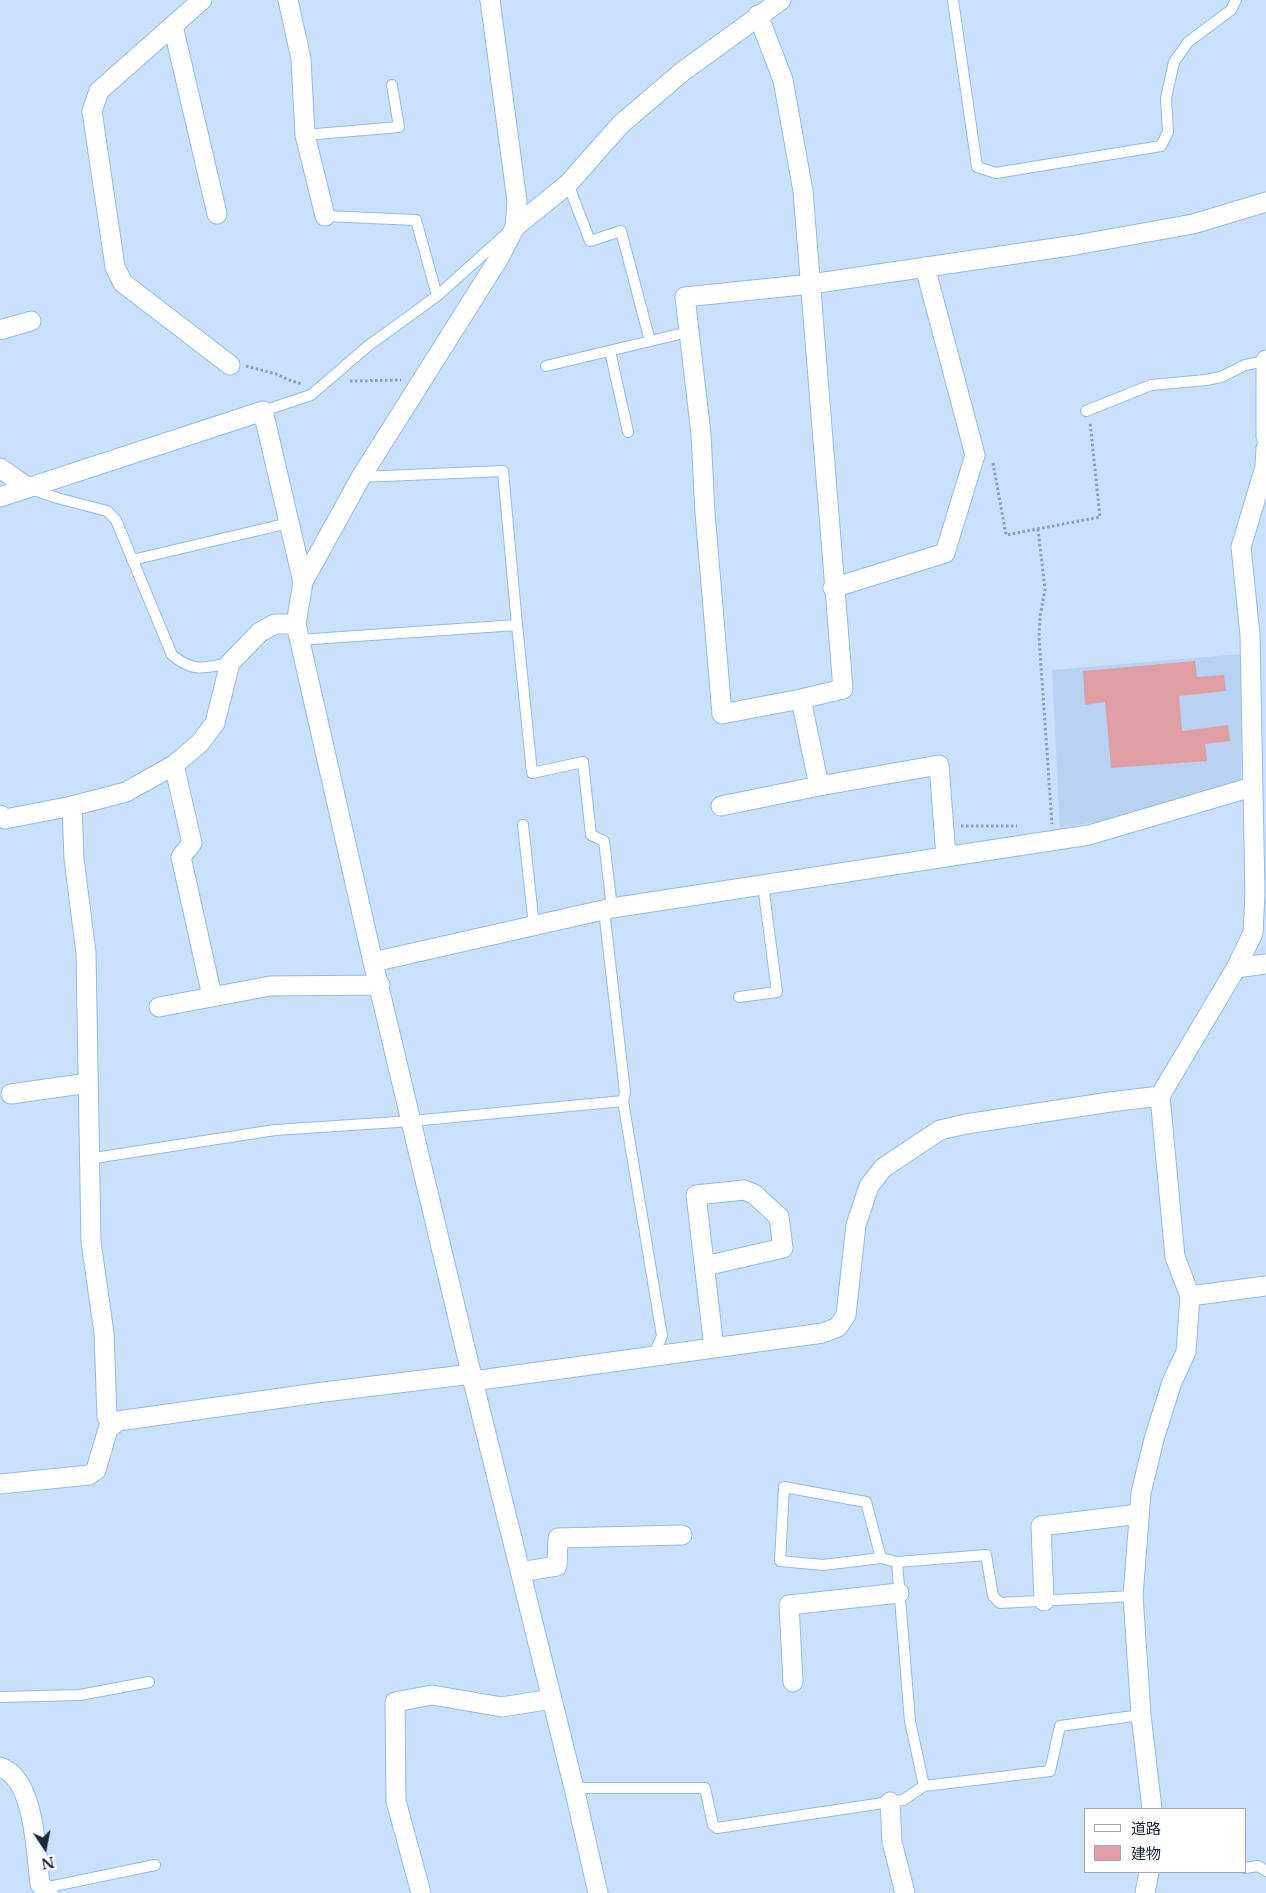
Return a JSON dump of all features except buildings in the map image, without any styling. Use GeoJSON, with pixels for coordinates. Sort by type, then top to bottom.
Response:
{"type":"FeatureCollection","features":[{"type":"Feature","properties":{"kind":"street"},"geometry":{"type":"LineString","coordinates":[[202,0],[99,91],[92,111],[115,267],[123,283],[230,365]]}},
{"type":"Feature","properties":{"kind":"street"},"geometry":{"type":"LineString","coordinates":[[288,0],[301,59],[305,135],[325,216]]}},
{"type":"Feature","properties":{"kind":"street"},"geometry":{"type":"LineString","coordinates":[[303,582],[361,477],[498,258],[515,226],[517,201],[490,0]]}},
{"type":"Feature","properties":{"kind":"street"},"geometry":{"type":"LineString","coordinates":[[515,226],[568,184],[622,124],[682,72],[781,0]]}},
{"type":"Feature","properties":{"kind":"street"},"geometry":{"type":"LineString","coordinates":[[758,15],[783,80],[803,191],[811,284],[833,588],[843,689],[722,714],[705,513],[701,434],[685,297],[811,284],[1076,246],[1193,224],[1266,202]]}},
{"type":"Feature","properties":{"kind":"street"},"geometry":{"type":"LineString","coordinates":[[173,26],[217,214]]}},
{"type":"Feature","properties":{"kind":"street"},"geometry":{"type":"LineString","coordinates":[[833,588],[945,553],[975,455],[925,267]]}},
{"type":"Feature","properties":{"kind":"street"},"geometry":{"type":"LineString","coordinates":[[0,330],[31,321]]}},
{"type":"Feature","properties":{"kind":"street"},"geometry":{"type":"LineString","coordinates":[[1266,361],[1266,437]]}},
{"type":"Feature","properties":{"kind":"street"},"geometry":{"type":"LineString","coordinates":[[0,497],[263,411],[303,582],[297,632],[373,962],[380,984],[598,1893]]}},
{"type":"Feature","properties":{"kind":"street"},"geometry":{"type":"LineString","coordinates":[[1152,1808],[1141,1715],[1133,1596],[1141,1492],[1154,1439],[1172,1382],[1186,1352],[1190,1296],[1175,1257],[1160,1096],[1236,968],[1253,933],[1255,894],[1250,635],[1241,548],[1265,467],[1266,448]]}},
{"type":"Feature","properties":{"kind":"street"},"geometry":{"type":"LineString","coordinates":[[0,468],[27,487]]}},
{"type":"Feature","properties":{"kind":"street"},"geometry":{"type":"LineString","coordinates":[[0,815],[5,819],[72,806],[126,792],[174,765],[200,743],[215,723],[230,663],[260,632],[275,624],[297,632]]}},
{"type":"Feature","properties":{"kind":"street"},"geometry":{"type":"LineString","coordinates":[[801,699],[819,786]]}},
{"type":"Feature","properties":{"kind":"street"},"geometry":{"type":"LineString","coordinates":[[174,765],[192,843],[181,857],[212,996]]}},
{"type":"Feature","properties":{"kind":"street"},"geometry":{"type":"LineString","coordinates":[[721,806],[819,786],[939,765],[946,857]]}},
{"type":"Feature","properties":{"kind":"street"},"geometry":{"type":"LineString","coordinates":[[373,962],[608,909],[1089,835],[1252,787]]}},
{"type":"Feature","properties":{"kind":"street"},"geometry":{"type":"LineString","coordinates":[[72,806],[74,860],[86,954],[88,1159],[91,1242],[104,1333],[107,1417],[112,1426]]}},
{"type":"Feature","properties":{"kind":"street"},"geometry":{"type":"LineString","coordinates":[[1236,968],[1266,964]]}},
{"type":"Feature","properties":{"kind":"street"},"geometry":{"type":"LineString","coordinates":[[159,1007],[270,986],[380,984]]}},
{"type":"Feature","properties":{"kind":"street"},"geometry":{"type":"LineString","coordinates":[[12,1094],[88,1083]]}},
{"type":"Feature","properties":{"kind":"street"},"geometry":{"type":"LineString","coordinates":[[0,1484],[89,1475],[96,1470],[108,1429],[118,1421],[324,1392],[652,1358],[823,1333],[838,1327],[846,1315],[856,1225],[869,1186],[883,1168],[940,1130],[1024,1115],[1160,1096]]}},
{"type":"Feature","properties":{"kind":"street"},"geometry":{"type":"LineString","coordinates":[[705,1266],[783,1248],[780,1217],[754,1194],[744,1190],[696,1195],[714,1348]]}},
{"type":"Feature","properties":{"kind":"street"},"geometry":{"type":"LineString","coordinates":[[1190,1296],[1266,1286]]}},
{"type":"Feature","properties":{"kind":"street"},"geometry":{"type":"LineString","coordinates":[[1044,1601],[1042,1526],[1140,1514]]}},
{"type":"Feature","properties":{"kind":"street"},"geometry":{"type":"LineString","coordinates":[[520,1572],[557,1566],[558,1538],[682,1535]]}},
{"type":"Feature","properties":{"kind":"street"},"geometry":{"type":"LineString","coordinates":[[793,1682],[789,1605],[899,1593]]}},
{"type":"Feature","properties":{"kind":"street"},"geometry":{"type":"LineString","coordinates":[[421,1893],[396,1801],[395,1702],[432,1695],[502,1707],[552,1700]]}},
{"type":"Feature","properties":{"kind":"street"},"geometry":{"type":"LineString","coordinates":[[0,1767],[5,1768],[20,1783],[30,1810],[40,1884],[46,1890]]}},
{"type":"Feature","properties":{"kind":"street"},"geometry":{"type":"LineString","coordinates":[[890,1802],[892,1842],[905,1893]]}},
{"type":"Feature","properties":{"kind":"street"},"geometry":{"type":"LineString","coordinates":[[1145,1893],[1149,1873]]}},
{"type":"Feature","properties":{"kind":"lane"},"geometry":{"type":"LineString","coordinates":[[953,0],[977,167],[996,173],[1161,146],[1168,132],[1166,98],[1174,62],[1188,42],[1231,10],[1236,0]]}},
{"type":"Feature","properties":{"kind":"lane"},"geometry":{"type":"LineString","coordinates":[[305,135],[399,127],[392,85]]}},
{"type":"Feature","properties":{"kind":"lane"},"geometry":{"type":"LineString","coordinates":[[568,184],[590,241],[621,231],[650,341]]}},
{"type":"Feature","properties":{"kind":"lane"},"geometry":{"type":"LineString","coordinates":[[325,216],[416,220],[437,296]]}},
{"type":"Feature","properties":{"kind":"lane"},"geometry":{"type":"LineString","coordinates":[[263,411],[311,395],[368,346],[437,296],[515,226]]}},
{"type":"Feature","properties":{"kind":"lane"},"geometry":{"type":"LineString","coordinates":[[546,366],[688,332]]}},
{"type":"Feature","properties":{"kind":"lane"},"geometry":{"type":"LineString","coordinates":[[610,351],[628,432]]}},
{"type":"Feature","properties":{"kind":"lane"},"geometry":{"type":"LineString","coordinates":[[1087,410],[1151,385],[1206,380],[1220,377],[1245,366],[1266,361]]}},
{"type":"Feature","properties":{"kind":"lane"},"geometry":{"type":"LineString","coordinates":[[361,477],[503,471],[532,773],[583,762],[591,835],[604,840],[608,909],[625,1092],[622,1101],[662,1336],[652,1358]]}},
{"type":"Feature","properties":{"kind":"lane"},"geometry":{"type":"LineString","coordinates":[[27,487],[57,498],[107,511],[116,520],[172,655],[184,665],[199,668],[230,663]]}},
{"type":"Feature","properties":{"kind":"lane"},"geometry":{"type":"LineString","coordinates":[[132,560],[289,523]]}},
{"type":"Feature","properties":{"kind":"lane"},"geometry":{"type":"LineString","coordinates":[[297,632],[517,625]]}},
{"type":"Feature","properties":{"kind":"lane"},"geometry":{"type":"LineString","coordinates":[[523,825],[534,926]]}},
{"type":"Feature","properties":{"kind":"lane"},"geometry":{"type":"LineString","coordinates":[[739,997],[777,992],[763,885]]}},
{"type":"Feature","properties":{"kind":"lane"},"geometry":{"type":"LineString","coordinates":[[88,1159],[275,1130],[412,1121],[622,1101]]}},
{"type":"Feature","properties":{"kind":"lane"},"geometry":{"type":"LineString","coordinates":[[881,1558],[866,1502],[784,1487],[780,1561],[824,1564],[881,1558],[897,1562],[986,1555],[993,1596],[1000,1603],[1133,1596]]}},
{"type":"Feature","properties":{"kind":"lane"},"geometry":{"type":"LineString","coordinates":[[897,1562],[910,1722],[924,1786]]}},
{"type":"Feature","properties":{"kind":"lane"},"geometry":{"type":"LineString","coordinates":[[0,1697],[80,1695],[149,1682]]}},
{"type":"Feature","properties":{"kind":"lane"},"geometry":{"type":"LineString","coordinates":[[574,1788],[705,1788],[713,1825],[717,1828],[903,1800],[924,1786],[1050,1771],[1060,1726],[1141,1715]]}},
{"type":"Feature","properties":{"kind":"lane"},"geometry":{"type":"LineString","coordinates":[[46,1890],[155,1866]]}},
{"type":"Feature","properties":{"kind":"lane"},"geometry":{"type":"LineString","coordinates":[[1246,1868],[1258,1866],[1266,1870]]}},
{"type":"Feature","properties":{"kind":"path"},"geometry":{"type":"LineString","coordinates":[[975,455],[991,456],[1006,535],[1100,517],[1087,410]]}},
{"type":"Feature","properties":{"kind":"path"},"geometry":{"type":"LineString","coordinates":[[1038,529],[1044,589],[1039,637],[1052,826]]}},
{"type":"Feature","properties":{"kind":"path"},"geometry":{"type":"LineString","coordinates":[[944,826],[1022,826]]}},
{"type":"Feature","properties":{"kind":"shaded area"},"geometry":{"type":"Polygon","coordinates":[[[1241,654],[1241,783],[1120,818],[1060,828],[1052,670],[1241,654]]]}}]}
